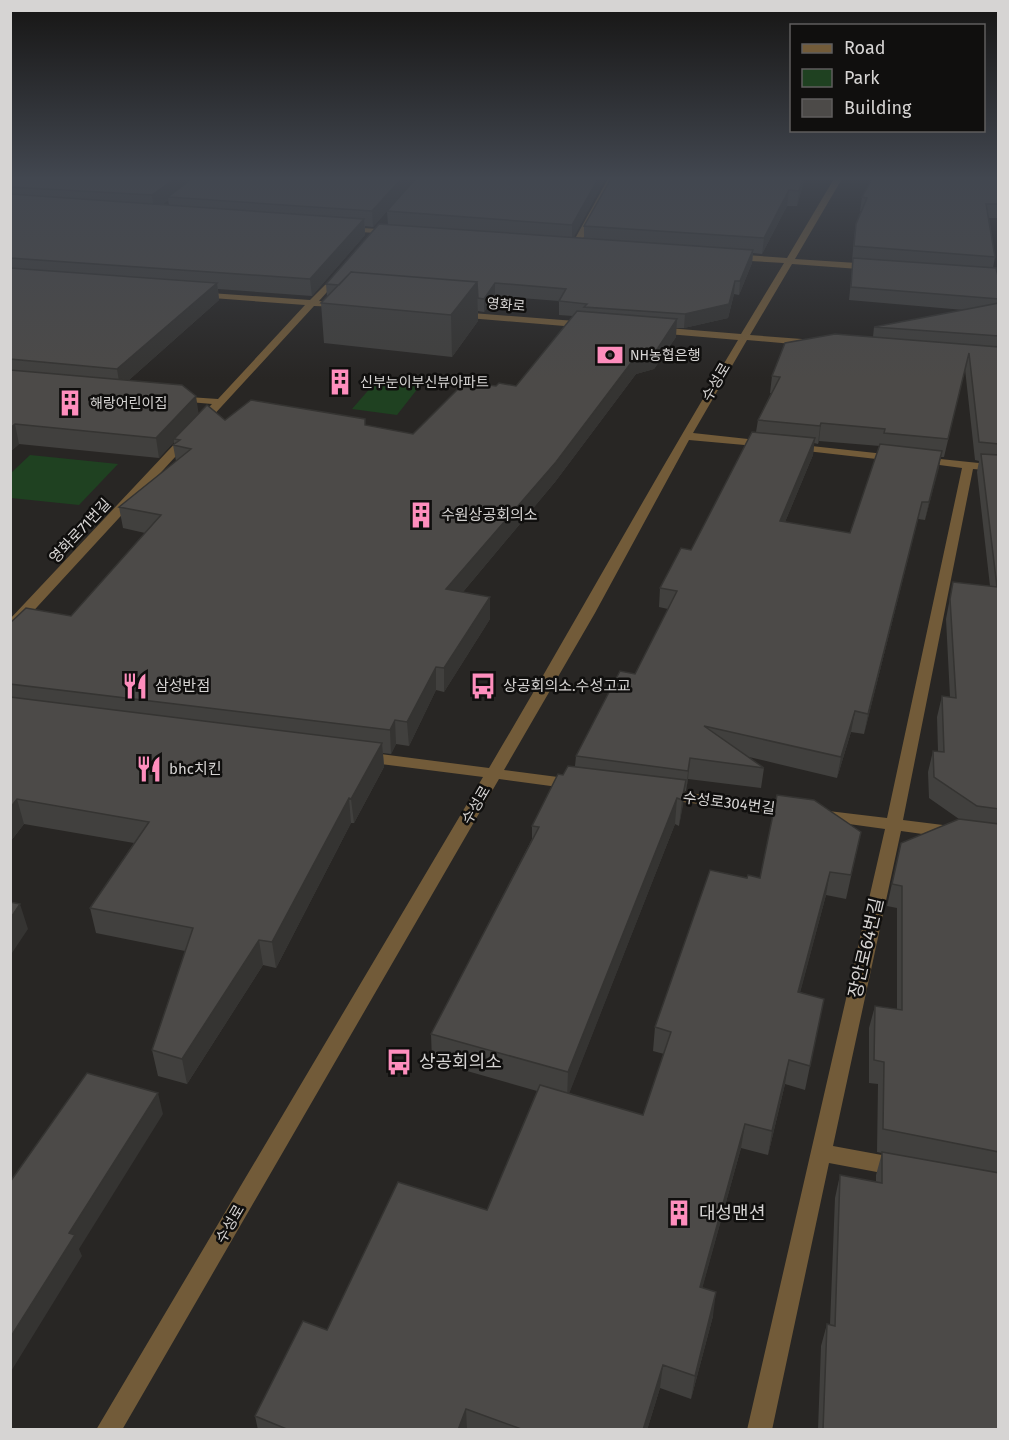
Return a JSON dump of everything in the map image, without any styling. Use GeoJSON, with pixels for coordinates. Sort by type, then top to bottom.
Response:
{"type":"FeatureCollection","features":[{"type":"Feature","properties":{"kind":"street","name":"수성로"},"geometry":{"type":"LineString","coordinates":[[108,1430],[588,614],[742,337],[798,244]]}},
{"type":"Feature","properties":{"kind":"street"},"geometry":{"type":"LineString","coordinates":[[564,245],[587,246]]}},
{"type":"Feature","properties":{"kind":"street"},"geometry":{"type":"LineString","coordinates":[[717,256],[882,268]]}},
{"type":"Feature","properties":{"kind":"street","name":"영화로71번길"},"geometry":{"type":"LineString","coordinates":[[10,628],[345,267]]}},
{"type":"Feature","properties":{"kind":"street"},"geometry":{"type":"LineString","coordinates":[[185,293],[350,306]]}},
{"type":"Feature","properties":{"kind":"street","name":"영화로"},"geometry":{"type":"LineString","coordinates":[[445,314],[600,326]]}},
{"type":"Feature","properties":{"kind":"street"},"geometry":{"type":"LineString","coordinates":[[647,330],[824,344]]}},
{"type":"Feature","properties":{"kind":"street"},"geometry":{"type":"LineString","coordinates":[[163,397],[221,402]]}},
{"type":"Feature","properties":{"kind":"street"},"geometry":{"type":"LineString","coordinates":[[686,436],[999,468]]}},
{"type":"Feature","properties":{"kind":"street","name":"장안로64번길"},"geometry":{"type":"LineString","coordinates":[[759,1430],[894,824],[968,465]]}},
{"type":"Feature","properties":{"kind":"street"},"geometry":{"type":"LineString","coordinates":[[353,755],[588,786]]}},
{"type":"Feature","properties":{"kind":"street","name":"수성로304번길"},"geometry":{"type":"LineString","coordinates":[[647,793],[964,834]]}},
{"type":"Feature","properties":{"kind":"street"},"geometry":{"type":"LineString","coordinates":[[821,1153],[921,1172]]}},
{"type":"Feature","properties":{"kind":"green space"},"geometry":{"type":"Polygon","coordinates":[[[379,378],[422,383],[397,415],[352,409],[379,378]]]}},
{"type":"Feature","properties":{"kind":"green space"},"geometry":{"type":"Polygon","coordinates":[[[30,455],[118,464],[79,505],[11,498],[11,473],[30,455]]]}},
{"type":"Feature","properties":{"kind":"building"},"geometry":{"type":"Polygon","coordinates":[[[10,244],[341,244],[310,279],[10,258],[10,244]]]}},
{"type":"Feature","properties":{"kind":"building"},"geometry":{"type":"Polygon","coordinates":[[[361,244],[670,244],[753,250],[740,281],[735,281],[729,304],[685,314],[584,307],[587,304],[559,301],[566,289],[495,283],[484,299],[478,298],[477,282],[351,272],[339,285],[326,284],[361,244]]]}},
{"type":"Feature","properties":{"kind":"building"},"geometry":{"type":"Polygon","coordinates":[[[993,244],[995,257],[854,246],[993,244]]]}},
{"type":"Feature","properties":{"kind":"building"},"geometry":{"type":"Polygon","coordinates":[[[853,258],[996,268],[999,280],[999,299],[851,287],[853,258]]]}},
{"type":"Feature","properties":{"kind":"building"},"geometry":{"type":"Polygon","coordinates":[[[10,268],[217,283],[117,369],[10,359],[10,268]]]}},
{"type":"Feature","properties":{"kind":"building"},"geometry":{"type":"Polygon","coordinates":[[[351,272],[477,282],[451,315],[321,303],[351,272]]]}},
{"type":"Feature","properties":{"kind":"building"},"geometry":{"type":"Polygon","coordinates":[[[999,303],[999,336],[874,327],[999,303]]]}},
{"type":"Feature","properties":{"kind":"building"},"geometry":{"type":"Polygon","coordinates":[[[577,311],[677,319],[656,351],[637,355],[556,462],[446,589],[490,597],[444,668],[436,667],[407,722],[395,720],[390,730],[10,684],[10,623],[26,608],[71,616],[161,515],[119,507],[191,449],[173,445],[180,440],[174,439],[207,405],[225,420],[251,400],[365,419],[365,425],[413,434],[465,382],[516,386],[577,311]]]}},
{"type":"Feature","properties":{"kind":"building"},"geometry":{"type":"Polygon","coordinates":[[[835,334],[999,347],[999,444],[979,442],[969,353],[948,439],[884,433],[885,429],[758,420],[780,377],[772,376],[785,343],[835,334]]]}},
{"type":"Feature","properties":{"kind":"building"},"geometry":{"type":"Polygon","coordinates":[[[10,370],[182,385],[196,396],[156,438],[15,424],[10,428],[10,370]]]}},
{"type":"Feature","properties":{"kind":"building"},"geometry":{"type":"Polygon","coordinates":[[[752,432],[815,438],[780,521],[850,533],[880,444],[942,451],[929,502],[922,502],[868,714],[855,711],[841,757],[704,726],[764,768],[690,758],[688,771],[576,756],[620,671],[635,674],[677,591],[660,588],[681,548],[691,550],[752,432]]]}},
{"type":"Feature","properties":{"kind":"building"},"geometry":{"type":"Polygon","coordinates":[[[981,454],[999,455],[999,809],[977,806],[934,777],[933,751],[944,752],[942,696],[956,698],[950,599],[953,582],[997,587],[981,454]]]}},
{"type":"Feature","properties":{"kind":"building"},"geometry":{"type":"Polygon","coordinates":[[[10,697],[382,743],[351,799],[349,798],[272,942],[259,940],[182,1059],[152,1050],[193,928],[90,908],[149,822],[17,799],[10,808],[10,697]]]}},
{"type":"Feature","properties":{"kind":"building"},"geometry":{"type":"Polygon","coordinates":[[[568,766],[686,780],[682,800],[677,798],[568,1072],[431,1034],[539,827],[532,826],[558,774],[563,775],[568,766]]]}},
{"type":"Feature","properties":{"kind":"building"},"geometry":{"type":"Polygon","coordinates":[[[777,795],[814,800],[861,832],[851,875],[830,872],[798,992],[824,999],[810,1066],[789,1060],[772,1131],[745,1124],[700,1287],[716,1292],[695,1376],[663,1365],[643,1430],[524,1430],[466,1409],[458,1430],[289,1430],[255,1416],[303,1321],[327,1330],[398,1182],[487,1210],[540,1085],[643,1115],[671,1032],[655,1027],[710,870],[747,878],[748,875],[760,878],[777,795]]]}},
{"type":"Feature","properties":{"kind":"building"},"geometry":{"type":"Polygon","coordinates":[[[959,819],[999,824],[999,1152],[883,1129],[884,1062],[874,1060],[875,1006],[902,1010],[902,886],[892,884],[901,843],[959,819]]]}},
{"type":"Feature","properties":{"kind":"building"},"geometry":{"type":"Polygon","coordinates":[[[10,902],[20,904],[10,919],[10,902]]]}},
{"type":"Feature","properties":{"kind":"building"},"geometry":{"type":"Polygon","coordinates":[[[87,1073],[158,1093],[69,1233],[75,1235],[10,1338],[10,1182],[87,1073]]]}},
{"type":"Feature","properties":{"kind":"building"},"geometry":{"type":"Polygon","coordinates":[[[882,1152],[999,1173],[999,1430],[823,1430],[827,1324],[835,1326],[840,1175],[882,1183],[882,1152]]]}},
{"type":"Feature","properties":{"kind":"place","name":"NH농협은행"},"geometry":{"type":"Point","coordinates":[610,355]}},
{"type":"Feature","properties":{"kind":"place","name":"신부눈이부신뷰아파트"},"geometry":{"type":"Point","coordinates":[340,382]}},
{"type":"Feature","properties":{"kind":"place","name":"해랑어린이집"},"geometry":{"type":"Point","coordinates":[70,403]}},
{"type":"Feature","properties":{"kind":"place","name":"수원상공회의소"},"geometry":{"type":"Point","coordinates":[421,515]}},
{"type":"Feature","properties":{"kind":"place","name":"삼성반점"},"geometry":{"type":"Point","coordinates":[135,686]}},
{"type":"Feature","properties":{"kind":"place","name":"상공회의소.수성고교"},"geometry":{"type":"Point","coordinates":[483,686]}},
{"type":"Feature","properties":{"kind":"place","name":"bhc치킨"},"geometry":{"type":"Point","coordinates":[149,769]}},
{"type":"Feature","properties":{"kind":"place","name":"상공회의소"},"geometry":{"type":"Point","coordinates":[399,1062]}},
{"type":"Feature","properties":{"kind":"place","name":"대성맨션"},"geometry":{"type":"Point","coordinates":[679,1213]}}]}
